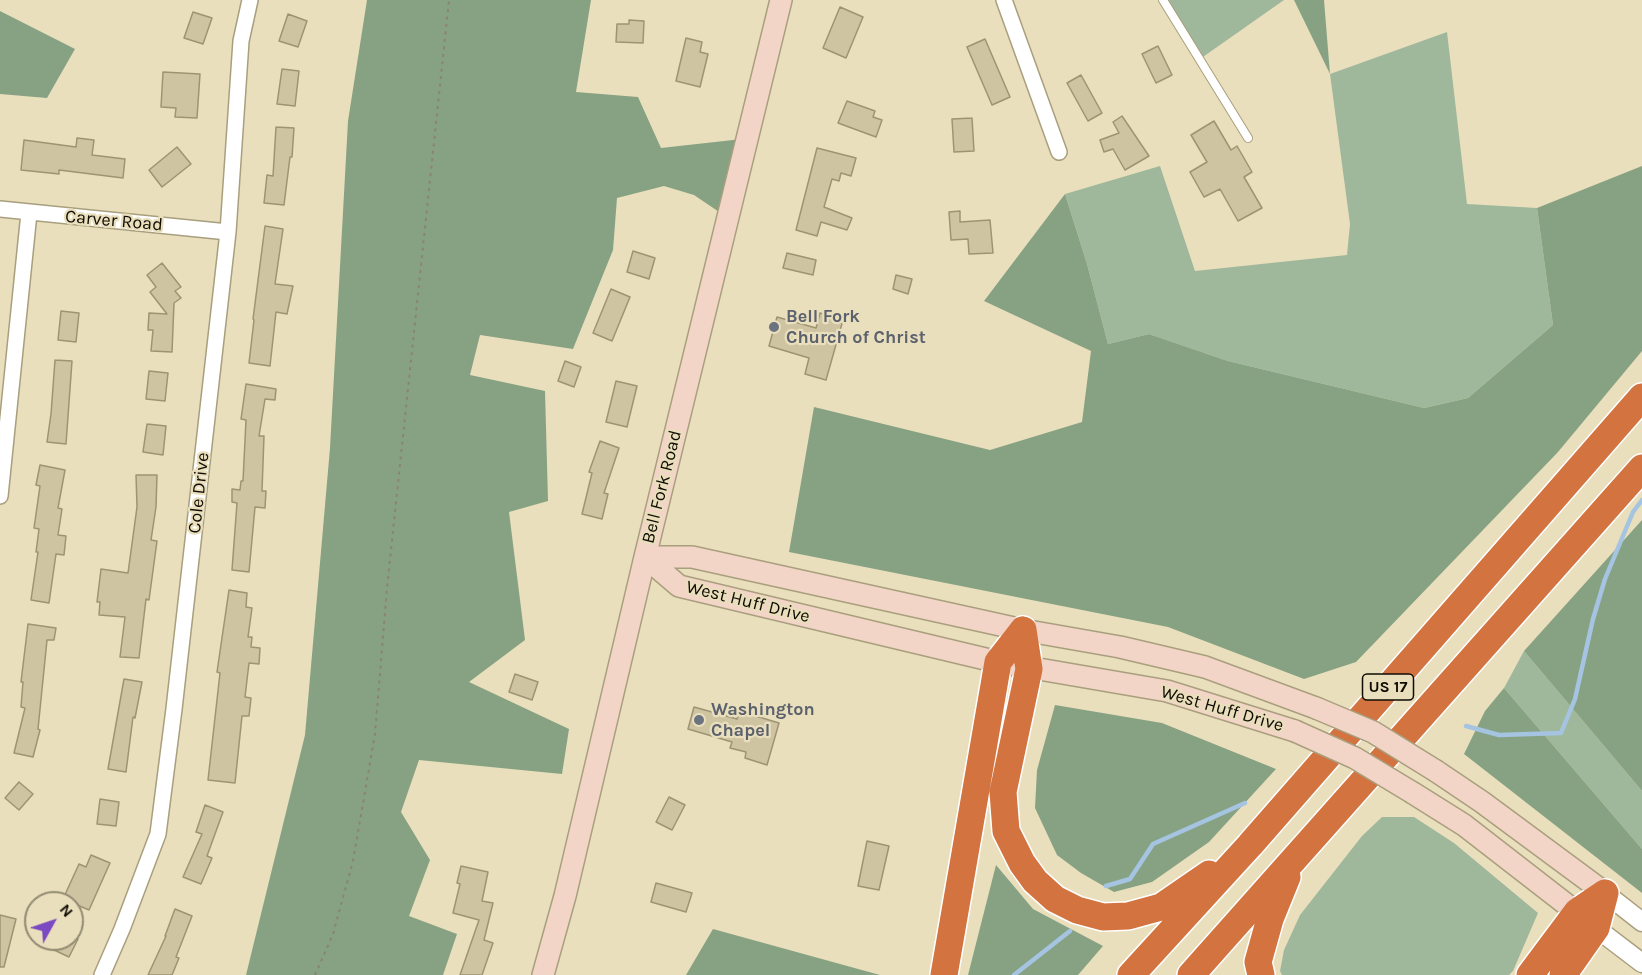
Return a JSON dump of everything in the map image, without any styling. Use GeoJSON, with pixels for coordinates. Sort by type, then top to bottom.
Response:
{"type":"FeatureCollection","features":[{"type":"Feature","properties":{"kind":"highway","name":"US 17"},"geometry":{"type":"LineString","coordinates":[[1131,975],[1250,845],[1642,397]]}},
{"type":"Feature","properties":{"kind":"highway","name":"US 17"},"geometry":{"type":"LineString","coordinates":[[1191,975],[1642,468]]}},
{"type":"Feature","properties":{"kind":"highway"},"geometry":{"type":"LineString","coordinates":[[1023,630],[1029,669],[1003,792],[1006,831],[1022,863],[1035,881],[1055,899],[1077,910],[1103,917],[1128,916],[1161,907],[1250,845]]}},
{"type":"Feature","properties":{"kind":"highway"},"geometry":{"type":"LineString","coordinates":[[944,975],[998,662],[1023,630]]}},
{"type":"Feature","properties":{"kind":"highway"},"geometry":{"type":"LineString","coordinates":[[1262,975],[1258,962],[1270,919],[1295,858]]}},
{"type":"Feature","properties":{"kind":"highway"},"geometry":{"type":"LineString","coordinates":[[1530,975],[1586,920],[1605,893]]}},
{"type":"Feature","properties":{"kind":"highway"},"geometry":{"type":"LineString","coordinates":[[1563,975],[1586,920]]}},
{"type":"Feature","properties":{"kind":"main road","name":"Bell Fork Road"},"geometry":{"type":"LineString","coordinates":[[543,975],[568,885],[645,557],[781,0]]}},
{"type":"Feature","properties":{"kind":"main road","name":"West Huff Drive"},"geometry":{"type":"LineString","coordinates":[[645,557],[692,557],[1023,630],[1120,647],[1205,667],[1316,708],[1373,732],[1482,802],[1605,893]]}},
{"type":"Feature","properties":{"kind":"main road","name":"West Huff Drive"},"geometry":{"type":"LineString","coordinates":[[645,557],[679,586],[1029,669],[1167,691],[1295,730],[1355,758],[1464,825],[1586,920]]}},
{"type":"Feature","properties":{"kind":"street","name":"Cole Drive"},"geometry":{"type":"LineString","coordinates":[[102,975],[158,834],[228,232],[241,41],[250,0]]}},
{"type":"Feature","properties":{"kind":"street"},"geometry":{"type":"LineString","coordinates":[[1004,0],[1059,153]]}},
{"type":"Feature","properties":{"kind":"street","name":"Carver Road"},"geometry":{"type":"LineString","coordinates":[[0,209],[228,232]]}},
{"type":"Feature","properties":{"kind":"street"},"geometry":{"type":"LineString","coordinates":[[0,496],[29,213]]}},
{"type":"Feature","properties":{"kind":"street","name":"West Huff Drive"},"geometry":{"type":"LineString","coordinates":[[1605,893],[1642,922]]}},
{"type":"Feature","properties":{"kind":"street","name":"West Huff Drive"},"geometry":{"type":"LineString","coordinates":[[1586,920],[1642,963]]}},
{"type":"Feature","properties":{"kind":"lane"},"geometry":{"type":"LineString","coordinates":[[1163,0],[1248,138]]}},
{"type":"Feature","properties":{"kind":"path"},"geometry":{"type":"LineString","coordinates":[[315,975],[333,934],[353,861],[375,734],[387,588],[449,0]]}},
{"type":"Feature","properties":{"kind":"green space"},"geometry":{"type":"Polygon","coordinates":[[[367,0],[591,0],[576,92],[638,97],[661,148],[742,139],[728,218],[694,195],[664,186],[617,198],[613,250],[573,349],[480,335],[470,375],[545,391],[548,501],[509,512],[525,640],[469,682],[569,729],[562,774],[419,760],[401,812],[430,860],[409,916],[457,934],[443,975],[246,975],[305,735],[330,448],[348,121],[367,0]]]}},
{"type":"Feature","properties":{"kind":"green space"},"geometry":{"type":"Polygon","coordinates":[[[1163,0],[1284,0],[1200,59],[1163,0]]]}},
{"type":"Feature","properties":{"kind":"green space"},"geometry":{"type":"Polygon","coordinates":[[[1294,0],[1324,0],[1330,74],[1294,0]]]}},
{"type":"Feature","properties":{"kind":"green space"},"geometry":{"type":"Polygon","coordinates":[[[0,11],[75,49],[47,98],[0,94],[0,11]]]}},
{"type":"Feature","properties":{"kind":"green space"},"geometry":{"type":"Polygon","coordinates":[[[1447,32],[1467,204],[1537,208],[1553,325],[1468,398],[1424,408],[1228,361],[1149,334],[1108,344],[1087,264],[1065,194],[1160,166],[1195,271],[1347,255],[1350,224],[1330,74],[1447,32]]]}},
{"type":"Feature","properties":{"kind":"green space"},"geometry":{"type":"Polygon","coordinates":[[[1642,166],[1642,351],[1558,452],[1356,662],[1304,679],[1168,627],[789,552],[814,407],[990,450],[1082,422],[1091,351],[984,301],[1065,194],[1087,264],[1108,344],[1149,334],[1228,361],[1424,408],[1468,398],[1553,325],[1537,208],[1642,166]]]}},
{"type":"Feature","properties":{"kind":"green space"},"geometry":{"type":"Polygon","coordinates":[[[1642,520],[1642,791],[1524,651],[1642,520]]]}},
{"type":"Feature","properties":{"kind":"green space"},"geometry":{"type":"Polygon","coordinates":[[[1524,651],[1642,791],[1642,849],[1504,688],[1524,651]]]}},
{"type":"Feature","properties":{"kind":"green space"},"geometry":{"type":"Polygon","coordinates":[[[1504,688],[1642,849],[1642,893],[1464,754],[1485,711],[1504,688]]]}},
{"type":"Feature","properties":{"kind":"green space"},"geometry":{"type":"Polygon","coordinates":[[[1055,705],[1162,723],[1276,769],[1209,842],[1152,882],[1114,892],[1081,873],[1057,855],[1035,808],[1037,770],[1055,705]]]}},
{"type":"Feature","properties":{"kind":"green space"},"geometry":{"type":"Polygon","coordinates":[[[1382,817],[1414,817],[1454,843],[1538,913],[1513,971],[1509,975],[1282,975],[1280,971],[1284,950],[1300,915],[1362,836],[1382,817]]]}},
{"type":"Feature","properties":{"kind":"green space"},"geometry":{"type":"Polygon","coordinates":[[[996,865],[1033,909],[1103,946],[1078,975],[968,975],[996,865]]]}},
{"type":"Feature","properties":{"kind":"green space"},"geometry":{"type":"Polygon","coordinates":[[[713,929],[880,975],[686,975],[713,929]]]}},
{"type":"Feature","properties":{"kind":"building"},"geometry":{"type":"Polygon","coordinates":[[[840,7],[863,17],[846,58],[823,48],[840,7]]]}},
{"type":"Feature","properties":{"kind":"building"},"geometry":{"type":"Polygon","coordinates":[[[193,12],[212,18],[203,44],[184,38],[193,12]]]}},
{"type":"Feature","properties":{"kind":"building"},"geometry":{"type":"Polygon","coordinates":[[[288,14],[307,21],[298,47],[279,41],[288,14]]]}},
{"type":"Feature","properties":{"kind":"building"},"geometry":{"type":"Polygon","coordinates":[[[629,20],[644,21],[643,43],[616,42],[617,24],[629,24],[629,20]]]}},
{"type":"Feature","properties":{"kind":"building"},"geometry":{"type":"Polygon","coordinates":[[[686,38],[702,42],[700,52],[708,54],[700,87],[676,81],[686,38]]]}},
{"type":"Feature","properties":{"kind":"building"},"geometry":{"type":"Polygon","coordinates":[[[985,39],[1010,97],[992,105],[967,47],[985,39]]]}},
{"type":"Feature","properties":{"kind":"building"},"geometry":{"type":"Polygon","coordinates":[[[1158,46],[1172,75],[1156,83],[1142,54],[1158,46]]]}},
{"type":"Feature","properties":{"kind":"building"},"geometry":{"type":"Polygon","coordinates":[[[282,69],[299,71],[295,106],[277,104],[282,69]]]}},
{"type":"Feature","properties":{"kind":"building"},"geometry":{"type":"Polygon","coordinates":[[[163,72],[200,74],[197,118],[175,117],[176,108],[161,107],[163,72]]]}},
{"type":"Feature","properties":{"kind":"building"},"geometry":{"type":"Polygon","coordinates":[[[1081,75],[1102,113],[1088,121],[1067,83],[1081,75]]]}},
{"type":"Feature","properties":{"kind":"building"},"geometry":{"type":"Polygon","coordinates":[[[847,101],[875,111],[873,117],[882,120],[876,137],[838,123],[847,101]]]}},
{"type":"Feature","properties":{"kind":"building"},"geometry":{"type":"Polygon","coordinates":[[[1122,116],[1149,156],[1125,170],[1113,149],[1104,152],[1100,140],[1119,133],[1113,122],[1122,116]]]}},
{"type":"Feature","properties":{"kind":"building"},"geometry":{"type":"Polygon","coordinates":[[[972,118],[974,151],[954,152],[952,119],[972,118]]]}},
{"type":"Feature","properties":{"kind":"building"},"geometry":{"type":"Polygon","coordinates":[[[1214,121],[1231,150],[1237,146],[1252,172],[1244,177],[1262,208],[1238,221],[1220,189],[1204,197],[1190,172],[1207,162],[1191,135],[1214,121]]]}},
{"type":"Feature","properties":{"kind":"building"},"geometry":{"type":"Polygon","coordinates":[[[276,127],[294,128],[284,205],[264,203],[267,175],[273,176],[276,127]]]}},
{"type":"Feature","properties":{"kind":"building"},"geometry":{"type":"Polygon","coordinates":[[[77,138],[94,140],[92,155],[125,159],[123,178],[59,170],[59,174],[21,170],[24,140],[76,147],[77,138]]]}},
{"type":"Feature","properties":{"kind":"building"},"geometry":{"type":"Polygon","coordinates":[[[177,147],[191,164],[162,187],[149,170],[177,147]]]}},
{"type":"Feature","properties":{"kind":"building"},"geometry":{"type":"Polygon","coordinates":[[[817,148],[856,158],[851,176],[841,173],[839,181],[832,179],[824,207],[852,218],[847,230],[821,222],[817,236],[796,230],[817,148]]]}},
{"type":"Feature","properties":{"kind":"building"},"geometry":{"type":"Polygon","coordinates":[[[960,211],[960,222],[990,220],[993,253],[969,254],[968,239],[951,240],[949,212],[960,211]]]}},
{"type":"Feature","properties":{"kind":"building"},"geometry":{"type":"Polygon","coordinates":[[[265,226],[283,229],[275,284],[293,286],[287,314],[276,312],[270,366],[249,363],[265,226]]]}},
{"type":"Feature","properties":{"kind":"building"},"geometry":{"type":"Polygon","coordinates":[[[633,251],[655,258],[649,279],[627,272],[633,251]]]}},
{"type":"Feature","properties":{"kind":"building"},"geometry":{"type":"Polygon","coordinates":[[[787,253],[816,260],[813,275],[783,268],[787,253]]]}},
{"type":"Feature","properties":{"kind":"building"},"geometry":{"type":"Polygon","coordinates":[[[162,263],[181,287],[175,291],[181,298],[174,303],[172,352],[151,351],[153,330],[148,330],[149,313],[167,314],[150,292],[156,287],[147,275],[162,263]]]}},
{"type":"Feature","properties":{"kind":"building"},"geometry":{"type":"Polygon","coordinates":[[[896,275],[912,279],[908,294],[893,289],[896,275]]]}},
{"type":"Feature","properties":{"kind":"building"},"geometry":{"type":"Polygon","coordinates":[[[611,289],[630,297],[612,341],[593,333],[611,289]]]}},
{"type":"Feature","properties":{"kind":"building"},"geometry":{"type":"Polygon","coordinates":[[[61,311],[79,313],[76,342],[58,340],[61,311]]]}},
{"type":"Feature","properties":{"kind":"building"},"geometry":{"type":"Polygon","coordinates":[[[820,313],[843,320],[826,380],[805,374],[809,358],[769,346],[777,317],[816,328],[820,313]]]}},
{"type":"Feature","properties":{"kind":"building"},"geometry":{"type":"Polygon","coordinates":[[[55,360],[72,361],[66,444],[47,442],[55,360]]]}},
{"type":"Feature","properties":{"kind":"building"},"geometry":{"type":"Polygon","coordinates":[[[565,361],[581,367],[574,387],[558,381],[565,361]]]}},
{"type":"Feature","properties":{"kind":"building"},"geometry":{"type":"Polygon","coordinates":[[[149,371],[168,373],[165,401],[146,399],[149,371]]]}},
{"type":"Feature","properties":{"kind":"building"},"geometry":{"type":"Polygon","coordinates":[[[616,381],[637,386],[627,427],[606,422],[616,381]]]}},
{"type":"Feature","properties":{"kind":"building"},"geometry":{"type":"Polygon","coordinates":[[[246,384],[276,389],[275,400],[265,399],[259,436],[264,436],[262,491],[266,491],[265,508],[255,507],[249,572],[232,570],[237,503],[232,502],[232,489],[240,490],[241,481],[243,481],[246,420],[241,419],[246,384]]]}},
{"type":"Feature","properties":{"kind":"building"},"geometry":{"type":"Polygon","coordinates":[[[147,424],[166,426],[163,455],[143,452],[147,424]]]}},
{"type":"Feature","properties":{"kind":"building"},"geometry":{"type":"Polygon","coordinates":[[[600,441],[619,448],[604,493],[608,494],[602,519],[582,514],[592,473],[589,472],[600,441]]]}},
{"type":"Feature","properties":{"kind":"building"},"geometry":{"type":"Polygon","coordinates":[[[40,465],[65,470],[58,508],[62,509],[58,535],[66,536],[64,555],[56,554],[49,603],[31,600],[38,552],[36,552],[39,529],[34,528],[40,486],[36,485],[40,465]]]}},
{"type":"Feature","properties":{"kind":"building"},"geometry":{"type":"Polygon","coordinates":[[[136,475],[157,475],[156,507],[151,540],[157,541],[149,600],[146,599],[139,658],[120,657],[125,617],[99,615],[100,602],[97,602],[101,569],[128,573],[137,507],[136,475]]]}},
{"type":"Feature","properties":{"kind":"building"},"geometry":{"type":"Polygon","coordinates":[[[229,590],[247,593],[246,607],[252,608],[248,637],[252,637],[251,647],[260,648],[259,664],[249,663],[245,697],[251,698],[249,716],[242,716],[235,783],[208,780],[220,673],[217,672],[229,590]]]}},
{"type":"Feature","properties":{"kind":"building"},"geometry":{"type":"Polygon","coordinates":[[[28,624],[56,628],[54,640],[47,640],[38,729],[40,730],[33,757],[14,753],[25,708],[21,707],[23,682],[21,682],[28,624]]]}},
{"type":"Feature","properties":{"kind":"building"},"geometry":{"type":"Polygon","coordinates":[[[515,674],[538,682],[532,700],[509,692],[515,674]]]}},
{"type":"Feature","properties":{"kind":"building"},"geometry":{"type":"Polygon","coordinates":[[[124,679],[142,682],[135,718],[133,717],[126,772],[108,769],[124,679]]]}},
{"type":"Feature","properties":{"kind":"building"},"geometry":{"type":"Polygon","coordinates":[[[694,707],[737,719],[739,711],[779,723],[767,765],[745,758],[746,752],[730,748],[732,742],[688,729],[694,707]]]}},
{"type":"Feature","properties":{"kind":"building"},"geometry":{"type":"Polygon","coordinates":[[[19,782],[33,794],[19,810],[5,798],[19,782]]]}},
{"type":"Feature","properties":{"kind":"building"},"geometry":{"type":"Polygon","coordinates":[[[669,797],[685,805],[672,830],[656,822],[669,797]]]}},
{"type":"Feature","properties":{"kind":"building"},"geometry":{"type":"Polygon","coordinates":[[[100,799],[119,802],[116,826],[97,824],[100,799]]]}},
{"type":"Feature","properties":{"kind":"building"},"geometry":{"type":"Polygon","coordinates":[[[205,805],[223,812],[207,856],[212,858],[201,884],[183,877],[202,834],[196,832],[205,805]]]}},
{"type":"Feature","properties":{"kind":"building"},"geometry":{"type":"Polygon","coordinates":[[[867,841],[889,846],[879,890],[858,886],[867,841]]]}},
{"type":"Feature","properties":{"kind":"building"},"geometry":{"type":"Polygon","coordinates":[[[91,855],[110,863],[89,910],[84,908],[84,891],[67,891],[79,864],[86,867],[91,855]]]}},
{"type":"Feature","properties":{"kind":"building"},"geometry":{"type":"Polygon","coordinates":[[[461,866],[488,872],[482,901],[493,903],[484,940],[493,943],[482,975],[460,975],[479,920],[453,913],[460,884],[457,883],[461,866]]]}},
{"type":"Feature","properties":{"kind":"building"},"geometry":{"type":"Polygon","coordinates":[[[656,883],[692,893],[686,912],[651,902],[656,883]]]}},
{"type":"Feature","properties":{"kind":"building"},"geometry":{"type":"Polygon","coordinates":[[[175,909],[192,916],[176,957],[179,958],[172,975],[148,975],[166,936],[175,909]]]}},
{"type":"Feature","properties":{"kind":"building"},"geometry":{"type":"Polygon","coordinates":[[[0,915],[16,919],[4,967],[0,967],[0,915]]]}},
{"type":"Feature","properties":{"kind":"building"},"geometry":{"type":"Polygon","coordinates":[[[56,951],[72,951],[69,957],[56,951]]]}},
{"type":"Feature","properties":{"kind":"waterway"},"geometry":{"type":"LineString","coordinates":[[1466,726],[1499,735],[1561,733],[1575,699],[1593,619],[1605,579],[1633,512],[1642,500]]}},
{"type":"Feature","properties":{"kind":"waterway"},"geometry":{"type":"LineString","coordinates":[[1106,886],[1130,879],[1153,844],[1245,803]]}},
{"type":"Feature","properties":{"kind":"waterway"},"geometry":{"type":"LineString","coordinates":[[1014,975],[1070,931]]}},
{"type":"Feature","properties":{"kind":"place","name":"Bell Fork Church of Christ"},"geometry":{"type":"Point","coordinates":[774,327]}},
{"type":"Feature","properties":{"kind":"place","name":"Washington Chapel"},"geometry":{"type":"Point","coordinates":[699,720]}}]}
